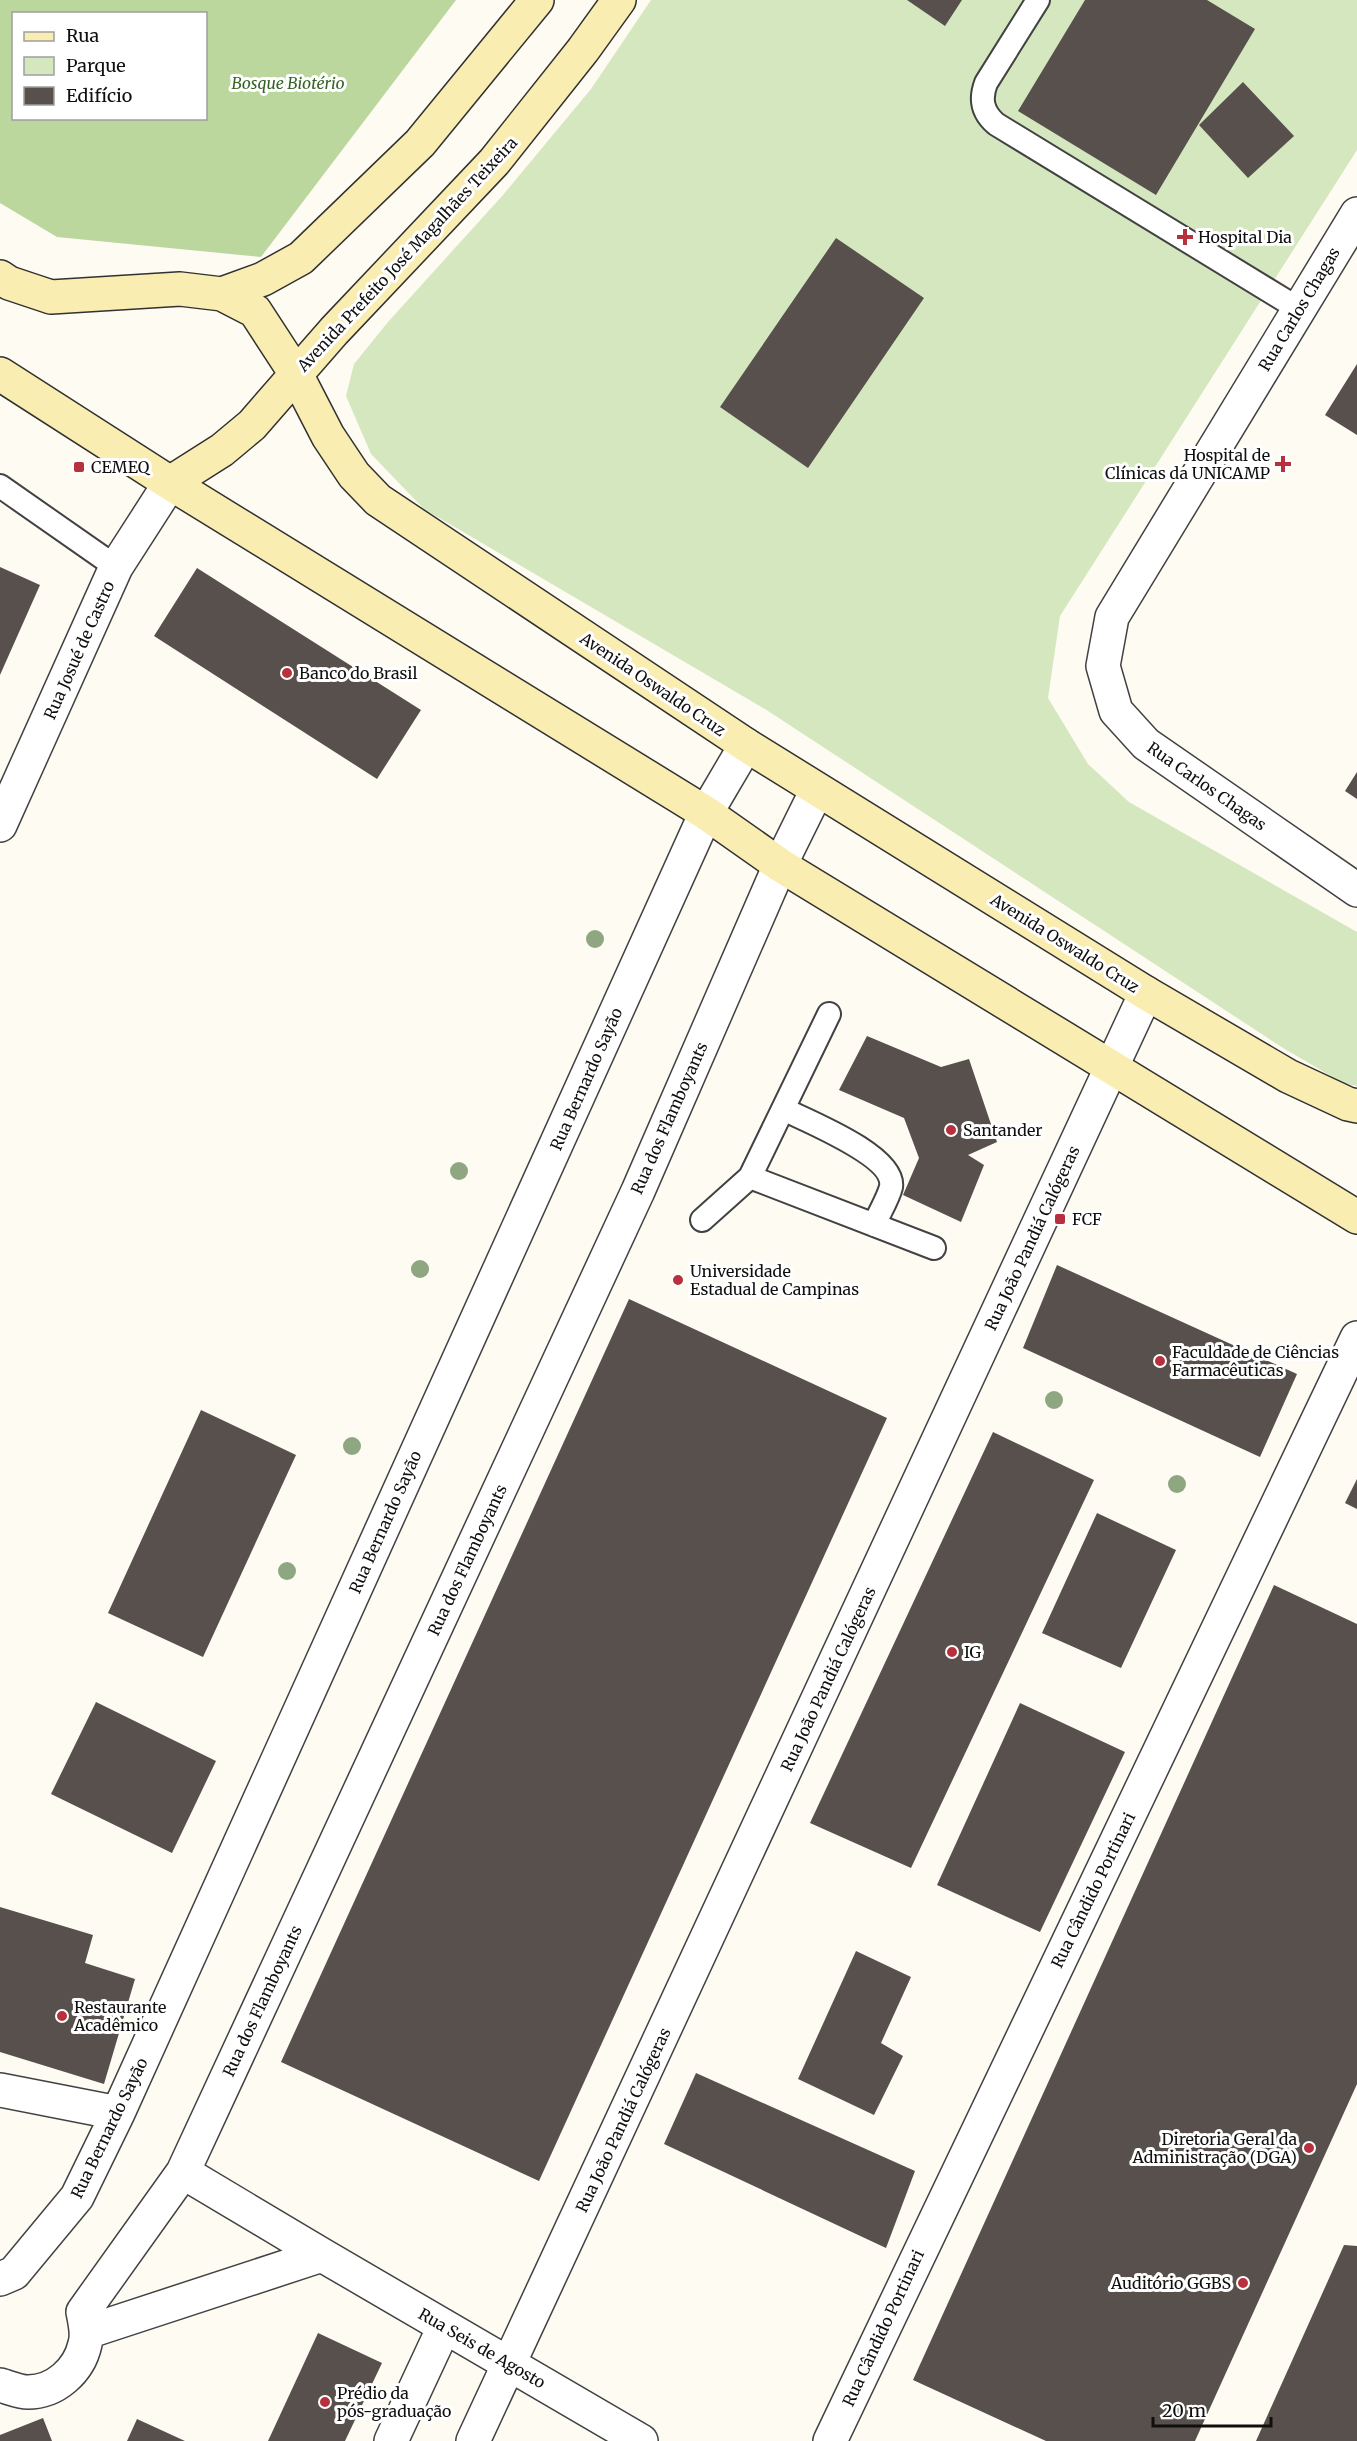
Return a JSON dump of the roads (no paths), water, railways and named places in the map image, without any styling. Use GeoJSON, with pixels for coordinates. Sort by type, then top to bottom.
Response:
{"type":"FeatureCollection","features":[{"type":"Feature","properties":{"kind":"street"},"geometry":{"type":"LineString","coordinates":[[222,294],[263,279],[301,258],[420,142],[537,0]]}},
{"type":"Feature","properties":{"kind":"street","name":"Avenida Prefeito José Magalhães Teixeira"},"geometry":{"type":"LineString","coordinates":[[170,483],[222,450],[252,425],[296,374],[494,162],[583,50],[618,0]]}},
{"type":"Feature","properties":{"kind":"street","name":"Rua Carlos Chagas"},"geometry":{"type":"LineString","coordinates":[[1357,214],[1112,617],[1103,666],[1116,711],[1146,744],[1357,890]]}},
{"type":"Feature","properties":{"kind":"street","name":"Avenida Oswaldo Cruz"},"geometry":{"type":"LineString","coordinates":[[0,277],[9,283],[51,297],[180,289],[222,294],[255,311],[296,374],[328,436],[354,475],[378,500],[746,745],[1146,993],[1288,1076],[1357,1106]]}},
{"type":"Feature","properties":{"kind":"street"},"geometry":{"type":"LineString","coordinates":[[0,374],[170,483],[706,813],[780,865],[1357,1217]]}},
{"type":"Feature","properties":{"kind":"street","name":"Rua Josué de Castro"},"geometry":{"type":"LineString","coordinates":[[0,825],[116,567],[170,483]]}},
{"type":"Feature","properties":{"kind":"street","name":"Rua Bernardo Sayão"},"geometry":{"type":"LineString","coordinates":[[0,2279],[14,2273],[77,2197],[118,2113],[706,813],[746,745]]}},
{"type":"Feature","properties":{"kind":"street","name":"Rua dos Flamboyants"},"geometry":{"type":"LineString","coordinates":[[85,2322],[183,2172],[638,1191],[780,865],[817,789]]}},
{"type":"Feature","properties":{"kind":"street","name":"Rua João Pandiá Calógeras"},"geometry":{"type":"LineString","coordinates":[[473,2441],[1146,993]]}},
{"type":"Feature","properties":{"kind":"street","name":"Rua Cândido Portinari"},"geometry":{"type":"LineString","coordinates":[[830,2441],[1357,1338]]}},
{"type":"Feature","properties":{"kind":"street"},"geometry":{"type":"LineString","coordinates":[[0,2090],[118,2113]]}},
{"type":"Feature","properties":{"kind":"street","name":"Rua Seis de Agosto"},"geometry":{"type":"LineString","coordinates":[[183,2172],[641,2441]]}},
{"type":"Feature","properties":{"kind":"street"},"geometry":{"type":"LineString","coordinates":[[0,2385],[26,2392],[46,2389],[65,2379],[78,2363],[86,2344],[85,2322],[322,2255]]}},
{"type":"Feature","properties":{"kind":"street"},"geometry":{"type":"LineString","coordinates":[[391,2441],[444,2327]]}},
{"type":"Feature","properties":{"kind":"lane"},"geometry":{"type":"LineString","coordinates":[[1038,0],[986,83],[982,93],[987,116],[996,124],[1299,309]]}},
{"type":"Feature","properties":{"kind":"lane"},"geometry":{"type":"LineString","coordinates":[[0,486],[116,567]]}},
{"type":"Feature","properties":{"kind":"lane"},"geometry":{"type":"LineString","coordinates":[[702,1220],[750,1178],[829,1014]]}},
{"type":"Feature","properties":{"kind":"lane"},"geometry":{"type":"LineString","coordinates":[[783,1109],[863,1149],[888,1170],[891,1186],[874,1225]]}},
{"type":"Feature","properties":{"kind":"lane"},"geometry":{"type":"LineString","coordinates":[[750,1178],[934,1248]]}},
{"type":"Feature","properties":{"kind":"place","name":"Hospital Dia"},"geometry":{"type":"Point","coordinates":[1185,237]}},
{"type":"Feature","properties":{"kind":"place","name":"Hospital de Clínicas da UNICAMP"},"geometry":{"type":"Point","coordinates":[1283,464]}},
{"type":"Feature","properties":{"kind":"place","name":"CEMEQ"},"geometry":{"type":"Point","coordinates":[79,467]}},
{"type":"Feature","properties":{"kind":"place","name":"Banco do Brasil"},"geometry":{"type":"Point","coordinates":[287,673]}},
{"type":"Feature","properties":{"kind":"place","name":"Santander"},"geometry":{"type":"Point","coordinates":[951,1130]}},
{"type":"Feature","properties":{"kind":"place","name":"FCF"},"geometry":{"type":"Point","coordinates":[1060,1219]}},
{"type":"Feature","properties":{"kind":"place","name":"Universidade Estadual de Campinas"},"geometry":{"type":"Point","coordinates":[678,1280]}},
{"type":"Feature","properties":{"kind":"place","name":"Faculdade de Ciências Farmacêuticas"},"geometry":{"type":"Point","coordinates":[1160,1361]}},
{"type":"Feature","properties":{"kind":"place","name":"IG"},"geometry":{"type":"Point","coordinates":[952,1652]}},
{"type":"Feature","properties":{"kind":"place","name":"Restaurante Acadêmico"},"geometry":{"type":"Point","coordinates":[62,2016]}},
{"type":"Feature","properties":{"kind":"place","name":"Diretoria Geral da Administração (DGA)"},"geometry":{"type":"Point","coordinates":[1309,2148]}},
{"type":"Feature","properties":{"kind":"place","name":"Auditório GGBS"},"geometry":{"type":"Point","coordinates":[1243,2283]}},
{"type":"Feature","properties":{"kind":"place","name":"Prédio da pós-graduação"},"geometry":{"type":"Point","coordinates":[325,2402]}},
{"type":"Feature","properties":{"kind":"park label","name":"Bosque Biotério"},"geometry":{"type":"Point","coordinates":[288,83]}}]}
